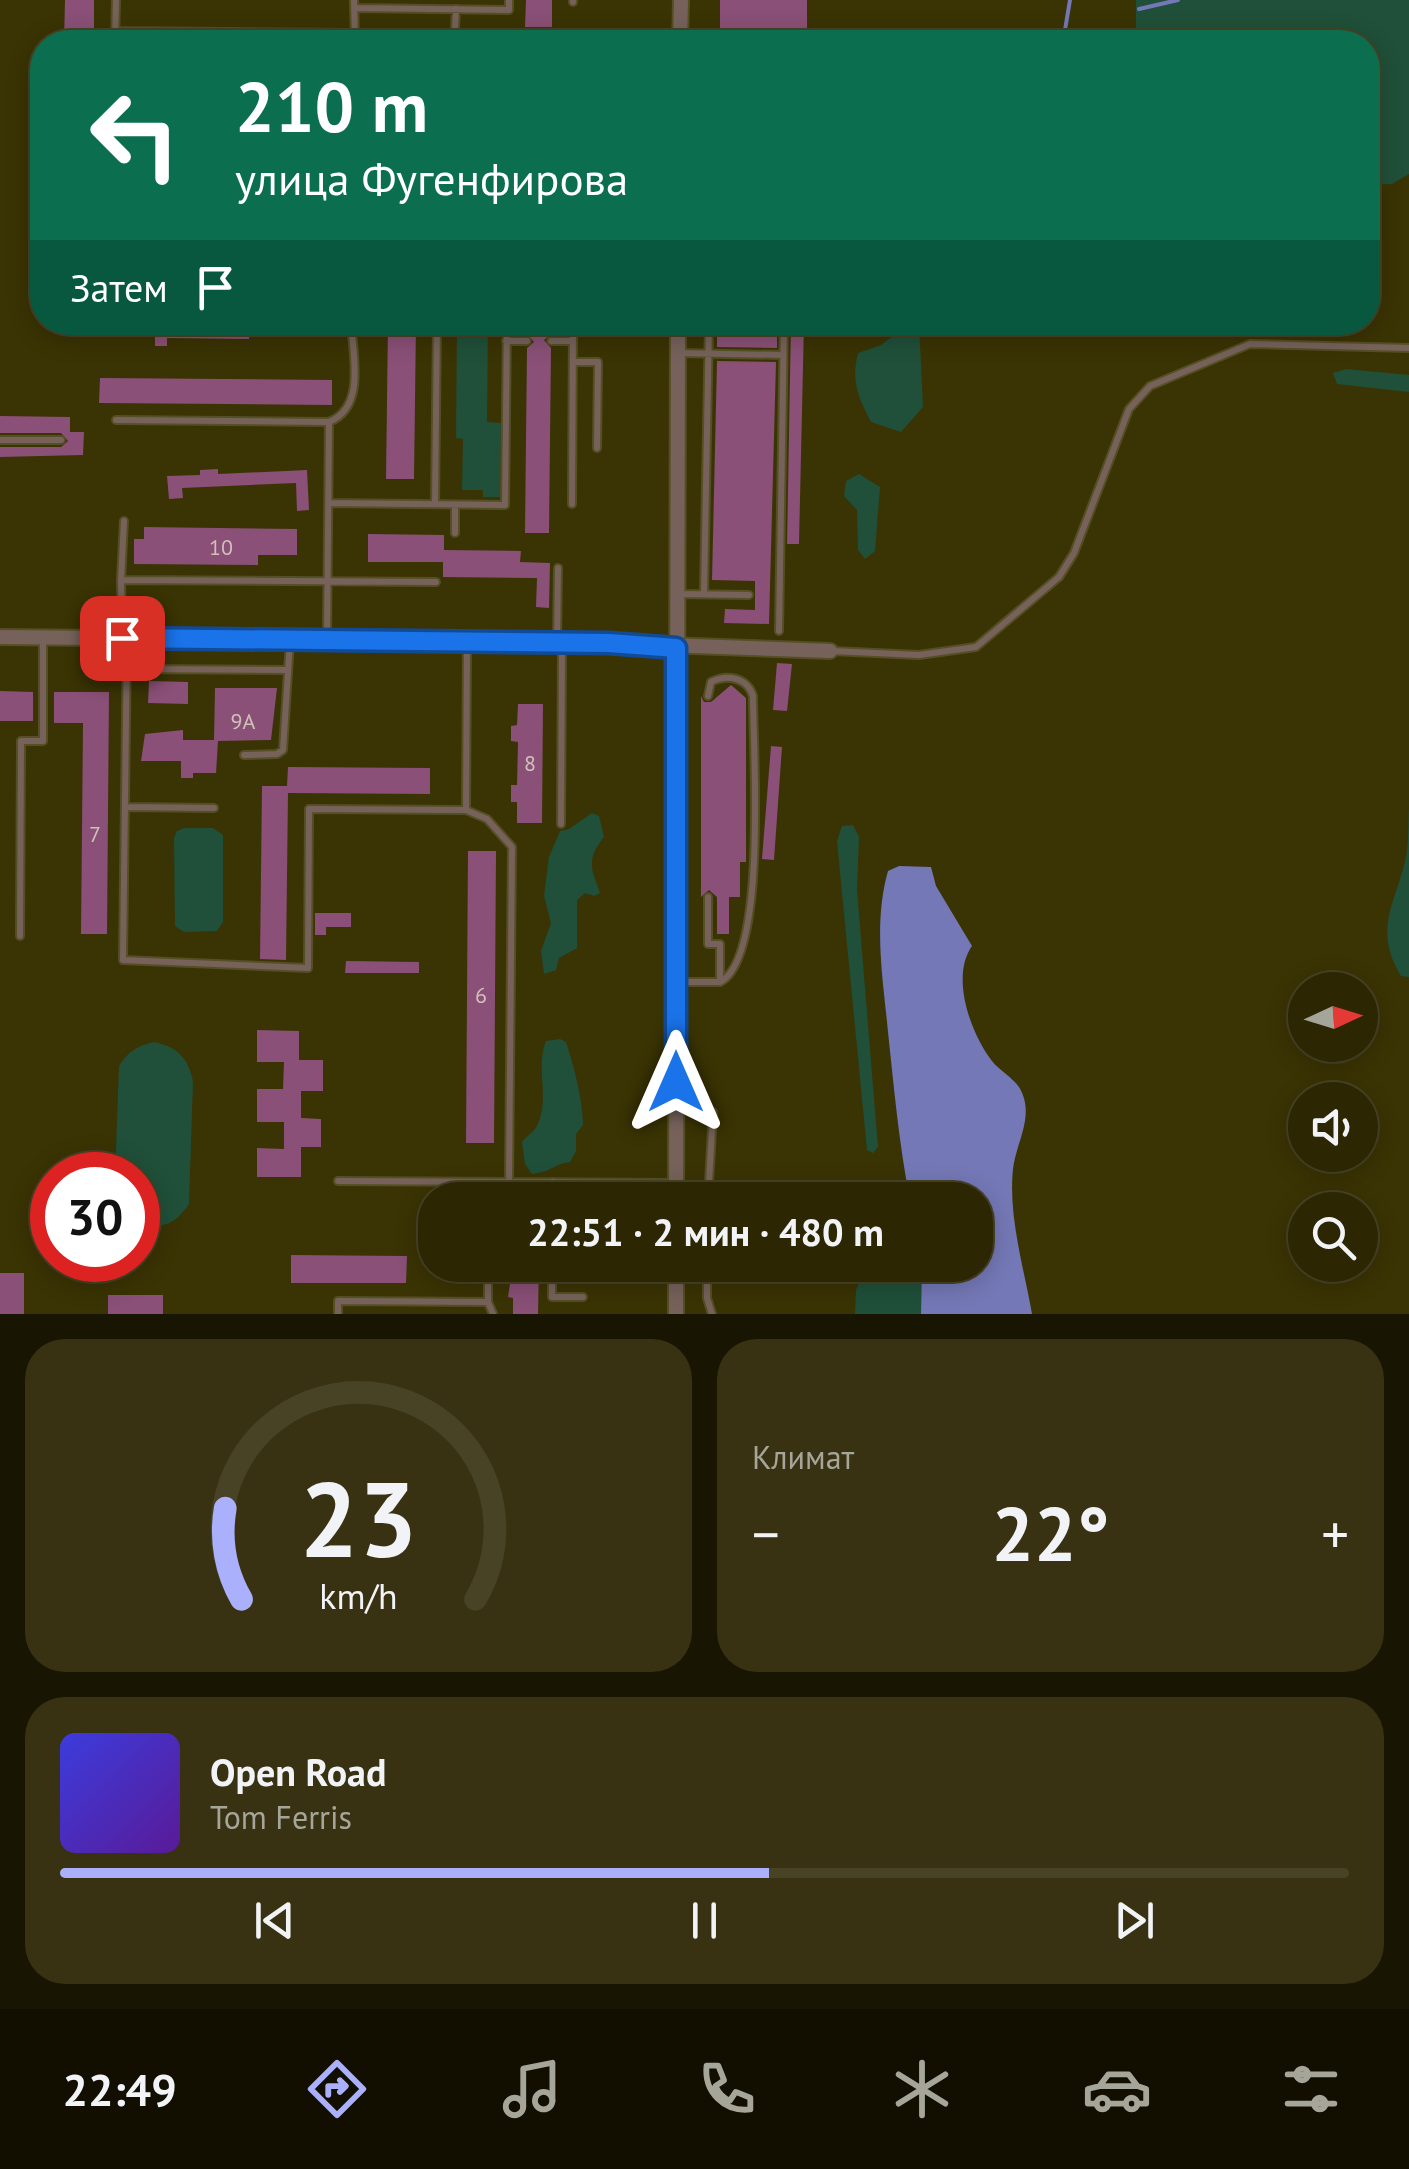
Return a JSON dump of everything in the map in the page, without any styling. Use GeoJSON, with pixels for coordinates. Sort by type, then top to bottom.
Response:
{"type":"FeatureCollection","features":[{"type":"Feature","properties":{"kind":"street"},"geometry":{"type":"LineString","coordinates":[[680,30],[681,0]]}},
{"type":"Feature","properties":{"kind":"street"},"geometry":{"type":"LineString","coordinates":[[676,1182],[678,335]]}},
{"type":"Feature","properties":{"kind":"street"},"geometry":{"type":"LineString","coordinates":[[0,637],[560,642],[830,651]]}},
{"type":"Feature","properties":{"kind":"street"},"geometry":{"type":"LineString","coordinates":[[676,1282],[676,1314]]}},
{"type":"Feature","properties":{"kind":"lane"},"geometry":{"type":"LineString","coordinates":[[116,0],[116,30]]}},
{"type":"Feature","properties":{"kind":"lane"},"geometry":{"type":"LineString","coordinates":[[355,30],[354,4],[433,4],[456,9],[509,10],[509,0]]}},
{"type":"Feature","properties":{"kind":"lane"},"geometry":{"type":"LineString","coordinates":[[456,9],[456,29]]}},
{"type":"Feature","properties":{"kind":"lane"},"geometry":{"type":"LineString","coordinates":[[116,420],[330,422],[342,417],[354,395],[352,335]]}},
{"type":"Feature","properties":{"kind":"lane"},"geometry":{"type":"LineString","coordinates":[[435,504],[436,335]]}},
{"type":"Feature","properties":{"kind":"lane"},"geometry":{"type":"LineString","coordinates":[[329,503],[505,505],[506,335]]}},
{"type":"Feature","properties":{"kind":"lane"},"geometry":{"type":"LineString","coordinates":[[572,504],[573,335]]}},
{"type":"Feature","properties":{"kind":"lane"},"geometry":{"type":"LineString","coordinates":[[704,594],[709,335]]}},
{"type":"Feature","properties":{"kind":"lane"},"geometry":{"type":"LineString","coordinates":[[778,631],[784,335]]}},
{"type":"Feature","properties":{"kind":"lane"},"geometry":{"type":"LineString","coordinates":[[506,341],[527,341]]}},
{"type":"Feature","properties":{"kind":"lane"},"geometry":{"type":"LineString","coordinates":[[551,341],[573,341]]}},
{"type":"Feature","properties":{"kind":"lane"},"geometry":{"type":"LineString","coordinates":[[830,651],[919,655],[976,646],[1058,577],[1074,553],[1129,409],[1150,386],[1250,344],[1409,348]]}},
{"type":"Feature","properties":{"kind":"lane"},"geometry":{"type":"LineString","coordinates":[[678,353],[784,355]]}},
{"type":"Feature","properties":{"kind":"lane"},"geometry":{"type":"LineString","coordinates":[[573,362],[598,362],[597,448]]}},
{"type":"Feature","properties":{"kind":"lane"},"geometry":{"type":"LineString","coordinates":[[327,640],[330,422]]}},
{"type":"Feature","properties":{"kind":"lane"},"geometry":{"type":"LineString","coordinates":[[0,440],[62,440]]}},
{"type":"Feature","properties":{"kind":"lane"},"geometry":{"type":"LineString","coordinates":[[455,504],[455,533]]}},
{"type":"Feature","properties":{"kind":"lane"},"geometry":{"type":"LineString","coordinates":[[124,520],[123,960],[308,968],[310,809],[466,810],[486,819],[512,846],[510,1182],[338,1181]]}},
{"type":"Feature","properties":{"kind":"lane"},"geometry":{"type":"LineString","coordinates":[[558,568],[561,824]]}},
{"type":"Feature","properties":{"kind":"lane"},"geometry":{"type":"LineString","coordinates":[[122,580],[436,582]]}},
{"type":"Feature","properties":{"kind":"lane"},"geometry":{"type":"LineString","coordinates":[[676,594],[749,595]]}},
{"type":"Feature","properties":{"kind":"lane"},"geometry":{"type":"LineString","coordinates":[[20,936],[21,741],[42,742],[44,638]]}},
{"type":"Feature","properties":{"kind":"lane"},"geometry":{"type":"LineString","coordinates":[[244,755],[278,754],[283,750],[290,640]]}},
{"type":"Feature","properties":{"kind":"lane"},"geometry":{"type":"LineString","coordinates":[[466,810],[468,642]]}},
{"type":"Feature","properties":{"kind":"lane"},"geometry":{"type":"LineString","coordinates":[[126,669],[287,670]]}},
{"type":"Feature","properties":{"kind":"lane"},"geometry":{"type":"LineString","coordinates":[[676,982],[720,982],[728,978],[746,942],[753,901],[753,696],[747,684],[732,678],[711,682],[708,696]]}},
{"type":"Feature","properties":{"kind":"lane"},"geometry":{"type":"LineString","coordinates":[[126,807],[214,808]]}},
{"type":"Feature","properties":{"kind":"lane"},"geometry":{"type":"LineString","coordinates":[[708,897],[708,944],[720,944],[720,982]]}},
{"type":"Feature","properties":{"kind":"lane"},"geometry":{"type":"LineString","coordinates":[[709,1182],[713,1112]]}},
{"type":"Feature","properties":{"kind":"lane"},"geometry":{"type":"LineString","coordinates":[[488,1282],[488,1302],[493,1314]]}},
{"type":"Feature","properties":{"kind":"lane"},"geometry":{"type":"LineString","coordinates":[[552,1282],[552,1297],[583,1298]]}},
{"type":"Feature","properties":{"kind":"lane"},"geometry":{"type":"LineString","coordinates":[[707,1282],[712,1314]]}},
{"type":"Feature","properties":{"kind":"lane"},"geometry":{"type":"LineString","coordinates":[[338,1314],[338,1301],[488,1302]]}},
{"type":"Feature","properties":{"kind":"lane"},"geometry":{"type":"LineString","coordinates":[[420,1301],[420,1314]]}},
{"type":"Feature","properties":{"kind":"green space"},"geometry":{"type":"Polygon","coordinates":[[[1136,0],[1409,0],[1409,174],[1392,184],[1380,184],[1380,30],[1136,30],[1136,0]]]}},
{"type":"Feature","properties":{"kind":"green space"},"geometry":{"type":"Polygon","coordinates":[[[457,335],[488,335],[487,422],[501,423],[500,497],[483,497],[483,490],[462,490],[463,439],[456,438],[457,335]]]}},
{"type":"Feature","properties":{"kind":"green space"},"geometry":{"type":"Polygon","coordinates":[[[894,335],[920,335],[923,407],[901,432],[871,422],[859,397],[855,372],[858,353],[881,345],[894,335]]]}},
{"type":"Feature","properties":{"kind":"green space"},"geometry":{"type":"Polygon","coordinates":[[[1346,369],[1409,375],[1409,392],[1337,384],[1333,373],[1346,369]]]}},
{"type":"Feature","properties":{"kind":"green space"},"geometry":{"type":"Polygon","coordinates":[[[859,474],[880,487],[875,551],[865,559],[858,550],[857,510],[844,496],[846,481],[859,474]]]}},
{"type":"Feature","properties":{"kind":"green space"},"geometry":{"type":"Polygon","coordinates":[[[1409,806],[1409,977],[1401,976],[1393,960],[1387,932],[1406,855],[1409,806]]]}},
{"type":"Feature","properties":{"kind":"green space"},"geometry":{"type":"Polygon","coordinates":[[[592,813],[599,816],[604,837],[592,864],[600,893],[585,893],[577,900],[577,948],[559,958],[556,970],[544,974],[541,951],[551,923],[544,896],[549,857],[560,831],[592,813]]]}},
{"type":"Feature","properties":{"kind":"green space"},"geometry":{"type":"Polygon","coordinates":[[[853,825],[859,837],[857,890],[878,1147],[873,1153],[867,1150],[837,841],[842,826],[853,825]]]}},
{"type":"Feature","properties":{"kind":"green space"},"geometry":{"type":"Polygon","coordinates":[[[184,828],[213,828],[223,835],[223,922],[217,931],[184,932],[175,926],[174,838],[184,828]]]}},
{"type":"Feature","properties":{"kind":"green space"},"geometry":{"type":"Polygon","coordinates":[[[546,1041],[566,1042],[572,1062],[583,1125],[576,1134],[576,1151],[570,1162],[532,1174],[525,1164],[522,1142],[537,1127],[541,1114],[546,1041]]]}},
{"type":"Feature","properties":{"kind":"green space"},"geometry":{"type":"Polygon","coordinates":[[[154,1042],[170,1047],[181,1055],[193,1081],[189,1204],[173,1221],[160,1225],[160,1152],[116,1152],[119,1066],[143,1045],[154,1042]]]}},
{"type":"Feature","properties":{"kind":"green space"},"geometry":{"type":"Polygon","coordinates":[[[860,1282],[922,1282],[921,1314],[855,1314],[860,1282]]]}},
{"type":"Feature","properties":{"kind":"water"},"geometry":{"type":"Polygon","coordinates":[[[899,866],[931,867],[936,886],[972,946],[963,973],[963,989],[977,1036],[992,1061],[1024,1097],[1025,1118],[1012,1187],[1032,1314],[921,1314],[922,1282],[993,1282],[993,1182],[907,1182],[880,951],[888,871],[899,866]]]}},
{"type":"Feature","properties":{"kind":"building"},"geometry":{"type":"Polygon","coordinates":[[[65,0],[94,0],[94,30],[64,30],[65,0]]]}},
{"type":"Feature","properties":{"kind":"building"},"geometry":{"type":"Polygon","coordinates":[[[526,0],[552,0],[552,27],[525,27],[526,0]]]}},
{"type":"Feature","properties":{"kind":"building"},"geometry":{"type":"Polygon","coordinates":[[[720,0],[807,0],[807,30],[720,30],[720,0]]]}},
{"type":"Feature","properties":{"kind":"building"},"geometry":{"type":"Polygon","coordinates":[[[155,335],[249,335],[249,339],[167,338],[167,346],[155,346],[155,335]]]}},
{"type":"Feature","properties":{"kind":"building"},"geometry":{"type":"Polygon","coordinates":[[[388,335],[416,335],[414,479],[386,479],[388,335]]]}},
{"type":"Feature","properties":{"kind":"building"},"geometry":{"type":"Polygon","coordinates":[[[528,335],[550,335],[544,340],[551,348],[549,533],[525,533],[527,348],[534,342],[528,335]]]}},
{"type":"Feature","properties":{"kind":"building"},"geometry":{"type":"Polygon","coordinates":[[[717,335],[777,335],[777,348],[717,347],[717,335]]]}},
{"type":"Feature","properties":{"kind":"building"},"geometry":{"type":"Polygon","coordinates":[[[791,335],[804,335],[799,544],[787,544],[791,335]]]}},
{"type":"Feature","properties":{"kind":"building"},"geometry":{"type":"Polygon","coordinates":[[[717,361],[776,362],[769,624],[724,623],[725,609],[755,610],[755,581],[712,580],[717,361]]]}},
{"type":"Feature","properties":{"kind":"building"},"geometry":{"type":"Polygon","coordinates":[[[100,378],[332,380],[332,405],[99,403],[100,378]]]}},
{"type":"Feature","properties":{"kind":"building"},"geometry":{"type":"Polygon","coordinates":[[[0,416],[70,417],[70,432],[84,432],[83,455],[0,457],[0,447],[61,447],[68,441],[61,433],[0,433],[0,416]]]}},
{"type":"Feature","properties":{"kind":"building"},"geometry":{"type":"Polygon","coordinates":[[[218,469],[218,474],[307,470],[309,510],[297,511],[296,483],[182,488],[183,498],[169,499],[167,476],[200,475],[200,470],[218,469]]]}},
{"type":"Feature","properties":{"kind":"building"},"geometry":{"type":"Polygon","coordinates":[[[144,527],[297,529],[297,555],[258,555],[258,565],[134,564],[134,539],[144,539],[144,527]]]}},
{"type":"Feature","properties":{"kind":"building"},"geometry":{"type":"Polygon","coordinates":[[[368,534],[444,535],[444,550],[521,551],[520,562],[550,563],[549,608],[536,607],[537,578],[443,577],[443,562],[368,562],[368,534]]]}},
{"type":"Feature","properties":{"kind":"building"},"geometry":{"type":"Polygon","coordinates":[[[777,663],[792,664],[787,711],[773,710],[777,663]]]}},
{"type":"Feature","properties":{"kind":"building"},"geometry":{"type":"Polygon","coordinates":[[[149,681],[188,682],[188,704],[148,703],[149,681]]]}},
{"type":"Feature","properties":{"kind":"building"},"geometry":{"type":"Polygon","coordinates":[[[731,685],[746,698],[746,862],[740,862],[740,897],[729,897],[729,934],[717,934],[717,897],[709,890],[701,897],[701,696],[704,702],[711,702],[731,685]]]}},
{"type":"Feature","properties":{"kind":"building"},"geometry":{"type":"Polygon","coordinates":[[[215,688],[277,688],[271,740],[218,741],[216,773],[193,773],[193,778],[181,778],[181,761],[141,761],[145,734],[183,730],[183,740],[214,740],[215,688]]]}},
{"type":"Feature","properties":{"kind":"building"},"geometry":{"type":"Polygon","coordinates":[[[0,691],[33,692],[33,721],[0,721],[0,691]]]}},
{"type":"Feature","properties":{"kind":"building"},"geometry":{"type":"Polygon","coordinates":[[[54,692],[109,692],[107,934],[81,934],[83,723],[54,723],[54,692]]]}},
{"type":"Feature","properties":{"kind":"building"},"geometry":{"type":"Polygon","coordinates":[[[518,704],[543,704],[542,823],[517,823],[517,802],[511,802],[511,785],[517,785],[518,742],[511,741],[511,726],[517,725],[518,704]]]}},
{"type":"Feature","properties":{"kind":"building"},"geometry":{"type":"Polygon","coordinates":[[[771,746],[782,747],[774,860],[762,859],[771,746]]]}},
{"type":"Feature","properties":{"kind":"building"},"geometry":{"type":"Polygon","coordinates":[[[288,767],[430,768],[430,794],[288,793],[286,960],[260,959],[262,786],[287,786],[288,767]]]}},
{"type":"Feature","properties":{"kind":"building"},"geometry":{"type":"Polygon","coordinates":[[[468,851],[496,851],[494,1143],[466,1143],[468,851]]]}},
{"type":"Feature","properties":{"kind":"building"},"geometry":{"type":"Polygon","coordinates":[[[315,913],[351,913],[351,927],[326,927],[326,935],[315,935],[315,913]]]}},
{"type":"Feature","properties":{"kind":"building"},"geometry":{"type":"Polygon","coordinates":[[[346,961],[419,962],[419,973],[345,973],[346,961]]]}},
{"type":"Feature","properties":{"kind":"building"},"geometry":{"type":"Polygon","coordinates":[[[257,1030],[299,1031],[299,1060],[323,1060],[323,1091],[301,1091],[301,1118],[321,1119],[321,1147],[301,1147],[301,1177],[257,1177],[257,1148],[284,1149],[284,1122],[257,1122],[257,1089],[283,1089],[284,1062],[257,1062],[257,1030]]]}},
{"type":"Feature","properties":{"kind":"building"},"geometry":{"type":"Polygon","coordinates":[[[291,1255],[407,1256],[406,1283],[291,1283],[291,1255]]]}},
{"type":"Feature","properties":{"kind":"building"},"geometry":{"type":"Polygon","coordinates":[[[0,1273],[24,1273],[24,1314],[0,1314],[0,1273]]]}},
{"type":"Feature","properties":{"kind":"building"},"geometry":{"type":"Polygon","coordinates":[[[510,1282],[539,1282],[538,1314],[513,1314],[513,1298],[508,1297],[510,1282]]]}},
{"type":"Feature","properties":{"kind":"building"},"geometry":{"type":"Polygon","coordinates":[[[108,1295],[163,1295],[163,1314],[108,1314],[108,1295]]]}},
{"type":"Feature","properties":{"kind":"waterway"},"geometry":{"type":"LineString","coordinates":[[1065,30],[1070,0]]}},
{"type":"Feature","properties":{"kind":"waterway"},"geometry":{"type":"LineString","coordinates":[[1139,9],[1178,0]]}},
{"type":"Feature","properties":{"kind":"route"},"geometry":{"type":"LineString","coordinates":[[122,638],[609,643],[676,648],[676,1082]]}}]}
